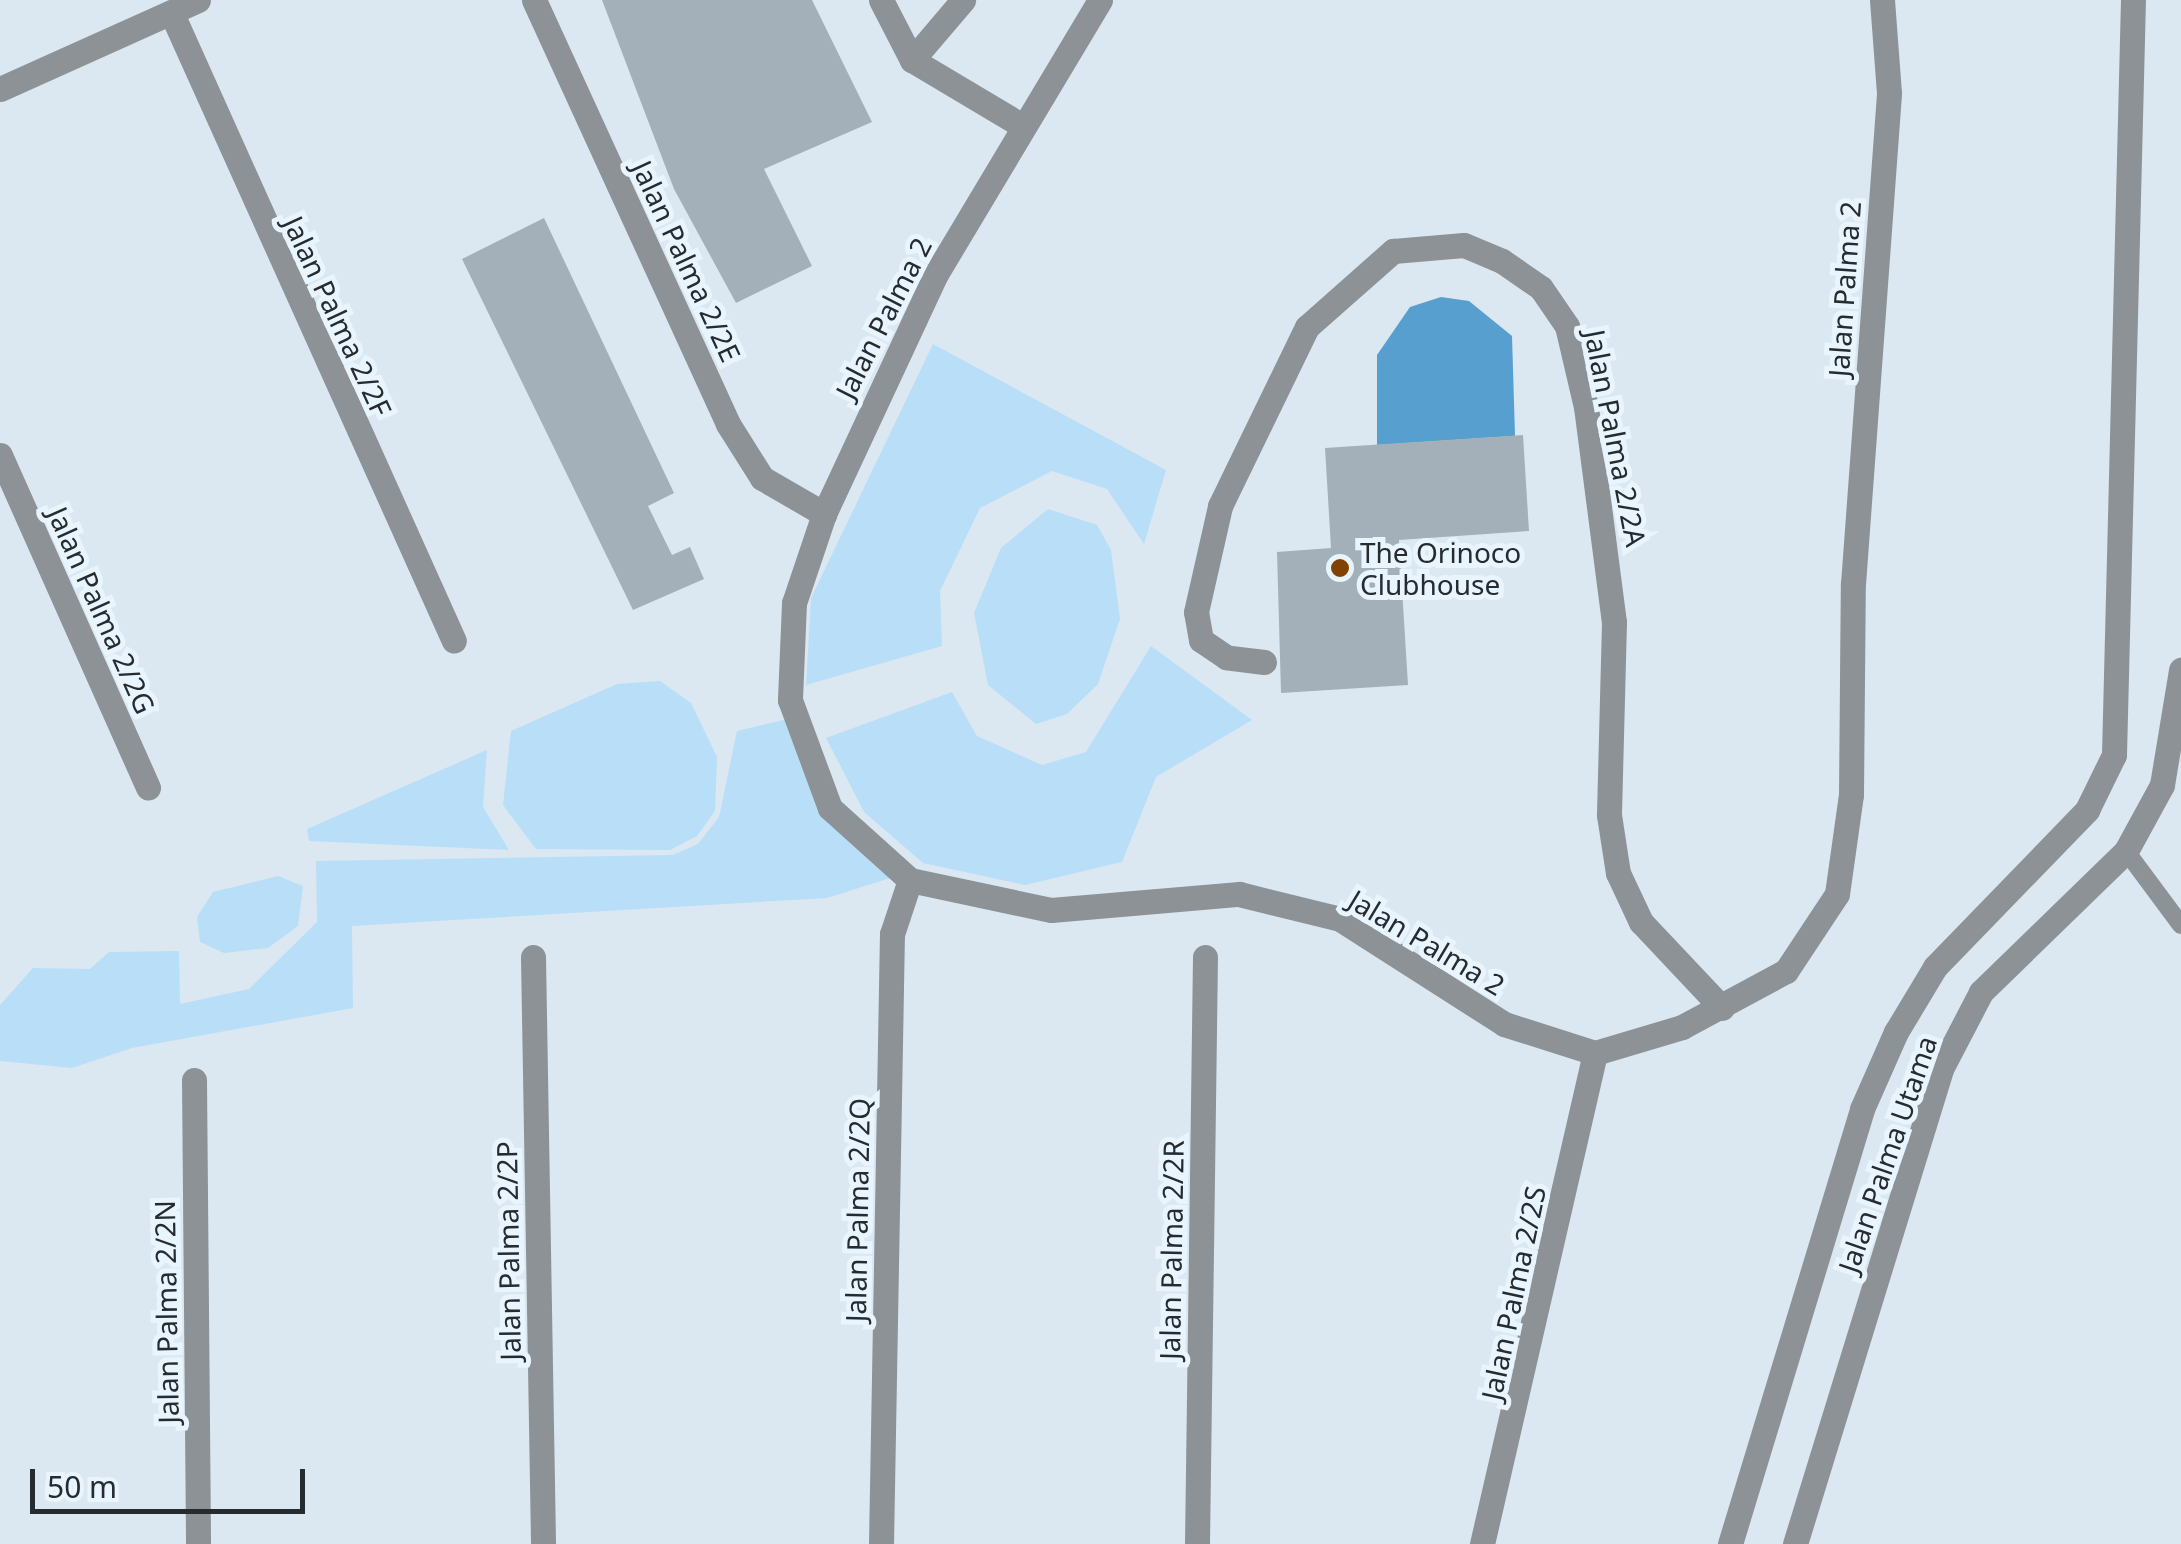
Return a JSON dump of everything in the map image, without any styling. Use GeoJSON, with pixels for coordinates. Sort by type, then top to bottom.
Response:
{"type":"FeatureCollection","features":[{"type":"Feature","properties":{"kind":"street"},"geometry":{"type":"LineString","coordinates":[[0,89],[198,0]]}},
{"type":"Feature","properties":{"kind":"street","name":"Jalan Palma 2/2E"},"geometry":{"type":"LineString","coordinates":[[534,0],[728,424],[762,478],[824,514]]}},
{"type":"Feature","properties":{"kind":"street"},"geometry":{"type":"LineString","coordinates":[[881,0],[912,60],[1021,124]]}},
{"type":"Feature","properties":{"kind":"street"},"geometry":{"type":"LineString","coordinates":[[912,60],[963,0]]}},
{"type":"Feature","properties":{"kind":"street","name":"Jalan Palma 2"},"geometry":{"type":"LineString","coordinates":[[1100,0],[1021,124],[935,276],[824,514],[794,603],[790,700],[830,808],[910,880],[1050,910],[1239,894],[1340,919],[1504,1024],[1596,1052],[1722,1008],[1786,971],[1837,894],[1851,795],[1852,584],[1889,93],[1882,0]]}},
{"type":"Feature","properties":{"kind":"street"},"geometry":{"type":"LineString","coordinates":[[1730,1544],[1862,1109],[1896,1032],[1935,967],[2087,810],[2114,755],[2133,0]]}},
{"type":"Feature","properties":{"kind":"street","name":"Jalan Palma 2/2F"},"geometry":{"type":"LineString","coordinates":[[172,14],[454,641]]}},
{"type":"Feature","properties":{"kind":"street","name":"Jalan Palma 2/2A"},"geometry":{"type":"LineString","coordinates":[[1264,662],[1226,657],[1202,640],[1196,612],[1220,506],[1307,327],[1394,251],[1464,245],[1502,261],[1540,288],[1567,326],[1586,407],[1614,622],[1610,814],[1618,873],[1641,922],[1722,1008]]}},
{"type":"Feature","properties":{"kind":"street","name":"Jalan Palma 2/2G"},"geometry":{"type":"LineString","coordinates":[[0,455],[148,788]]}},
{"type":"Feature","properties":{"kind":"street","name":"Jalan Palma Utama"},"geometry":{"type":"LineString","coordinates":[[1795,1544],[1941,1069],[1981,992],[2126,851],[2162,785],[2181,670]]}},
{"type":"Feature","properties":{"kind":"street","name":"Jalan Palma 2/2Q"},"geometry":{"type":"LineString","coordinates":[[881,1544],[892,934],[910,880]]}},
{"type":"Feature","properties":{"kind":"street","name":"Jalan Palma 2/2R"},"geometry":{"type":"LineString","coordinates":[[1198,1544],[1206,956]]}},
{"type":"Feature","properties":{"kind":"street","name":"Jalan Palma 2/2P"},"geometry":{"type":"LineString","coordinates":[[533,958],[543,1544]]}},
{"type":"Feature","properties":{"kind":"street","name":"Jalan Palma 2/2S"},"geometry":{"type":"LineString","coordinates":[[1482,1544],[1596,1052]]}},
{"type":"Feature","properties":{"kind":"street","name":"Jalan Palma 2/2N"},"geometry":{"type":"LineString","coordinates":[[194,1080],[198,1544]]}},
{"type":"Feature","properties":{"kind":"lane"},"geometry":{"type":"LineString","coordinates":[[2126,851],[2181,925]]}},
{"type":"Feature","properties":{"kind":"shaded area"},"geometry":{"type":"Polygon","coordinates":[[[933,344],[1166,470],[1144,544],[1107,489],[1052,471],[980,508],[940,591],[942,646],[806,685],[811,598],[933,344]]]}},
{"type":"Feature","properties":{"kind":"shaded area"},"geometry":{"type":"Polygon","coordinates":[[[1048,509],[1097,525],[1111,550],[1120,619],[1098,684],[1067,714],[1036,724],[988,685],[974,613],[1001,548],[1048,509]]]}},
{"type":"Feature","properties":{"kind":"shaded area"},"geometry":{"type":"Polygon","coordinates":[[[1151,646],[1252,720],[1156,777],[1122,862],[1025,885],[923,863],[864,812],[826,738],[952,692],[977,736],[1042,765],[1086,752],[1151,646]]]}},
{"type":"Feature","properties":{"kind":"shaded area"},"geometry":{"type":"Polygon","coordinates":[[[660,681],[691,703],[717,757],[715,811],[697,836],[670,850],[536,849],[503,805],[511,731],[617,684],[660,681]]]}},
{"type":"Feature","properties":{"kind":"shaded area"},"geometry":{"type":"Polygon","coordinates":[[[796,717],[830,808],[900,875],[827,898],[352,926],[353,1008],[132,1048],[72,1068],[0,1061],[0,1005],[33,968],[90,969],[109,952],[179,951],[180,1004],[249,989],[317,922],[316,861],[673,855],[698,844],[719,817],[737,731],[796,717]]]}},
{"type":"Feature","properties":{"kind":"shaded area"},"geometry":{"type":"Polygon","coordinates":[[[487,750],[483,807],[509,850],[309,841],[307,829],[487,750]]]}},
{"type":"Feature","properties":{"kind":"shaded area"},"geometry":{"type":"Polygon","coordinates":[[[278,876],[303,886],[298,926],[268,948],[224,953],[200,942],[197,917],[213,892],[278,876]]]}},
{"type":"Feature","properties":{"kind":"water"},"geometry":{"type":"Polygon","coordinates":[[[1441,297],[1469,301],[1512,336],[1515,436],[1377,445],[1377,355],[1410,307],[1441,297]]]}},
{"type":"Feature","properties":{"kind":"building"},"geometry":{"type":"Polygon","coordinates":[[[602,0],[812,0],[872,122],[764,169],[812,266],[736,303],[674,189],[602,0]]]}},
{"type":"Feature","properties":{"kind":"building"},"geometry":{"type":"Polygon","coordinates":[[[544,218],[674,493],[648,506],[672,555],[690,547],[704,579],[633,610],[462,259],[544,218]]]}},
{"type":"Feature","properties":{"kind":"building","name":"The Orinoco Clubhouse"},"geometry":{"type":"Polygon","coordinates":[[[1523,435],[1529,531],[1399,540],[1408,685],[1281,693],[1277,552],[1331,548],[1325,448],[1523,435]]]}},
{"type":"Feature","properties":{"kind":"place","name":"The Orinoco Clubhouse"},"geometry":{"type":"Point","coordinates":[1340,568]}}]}
